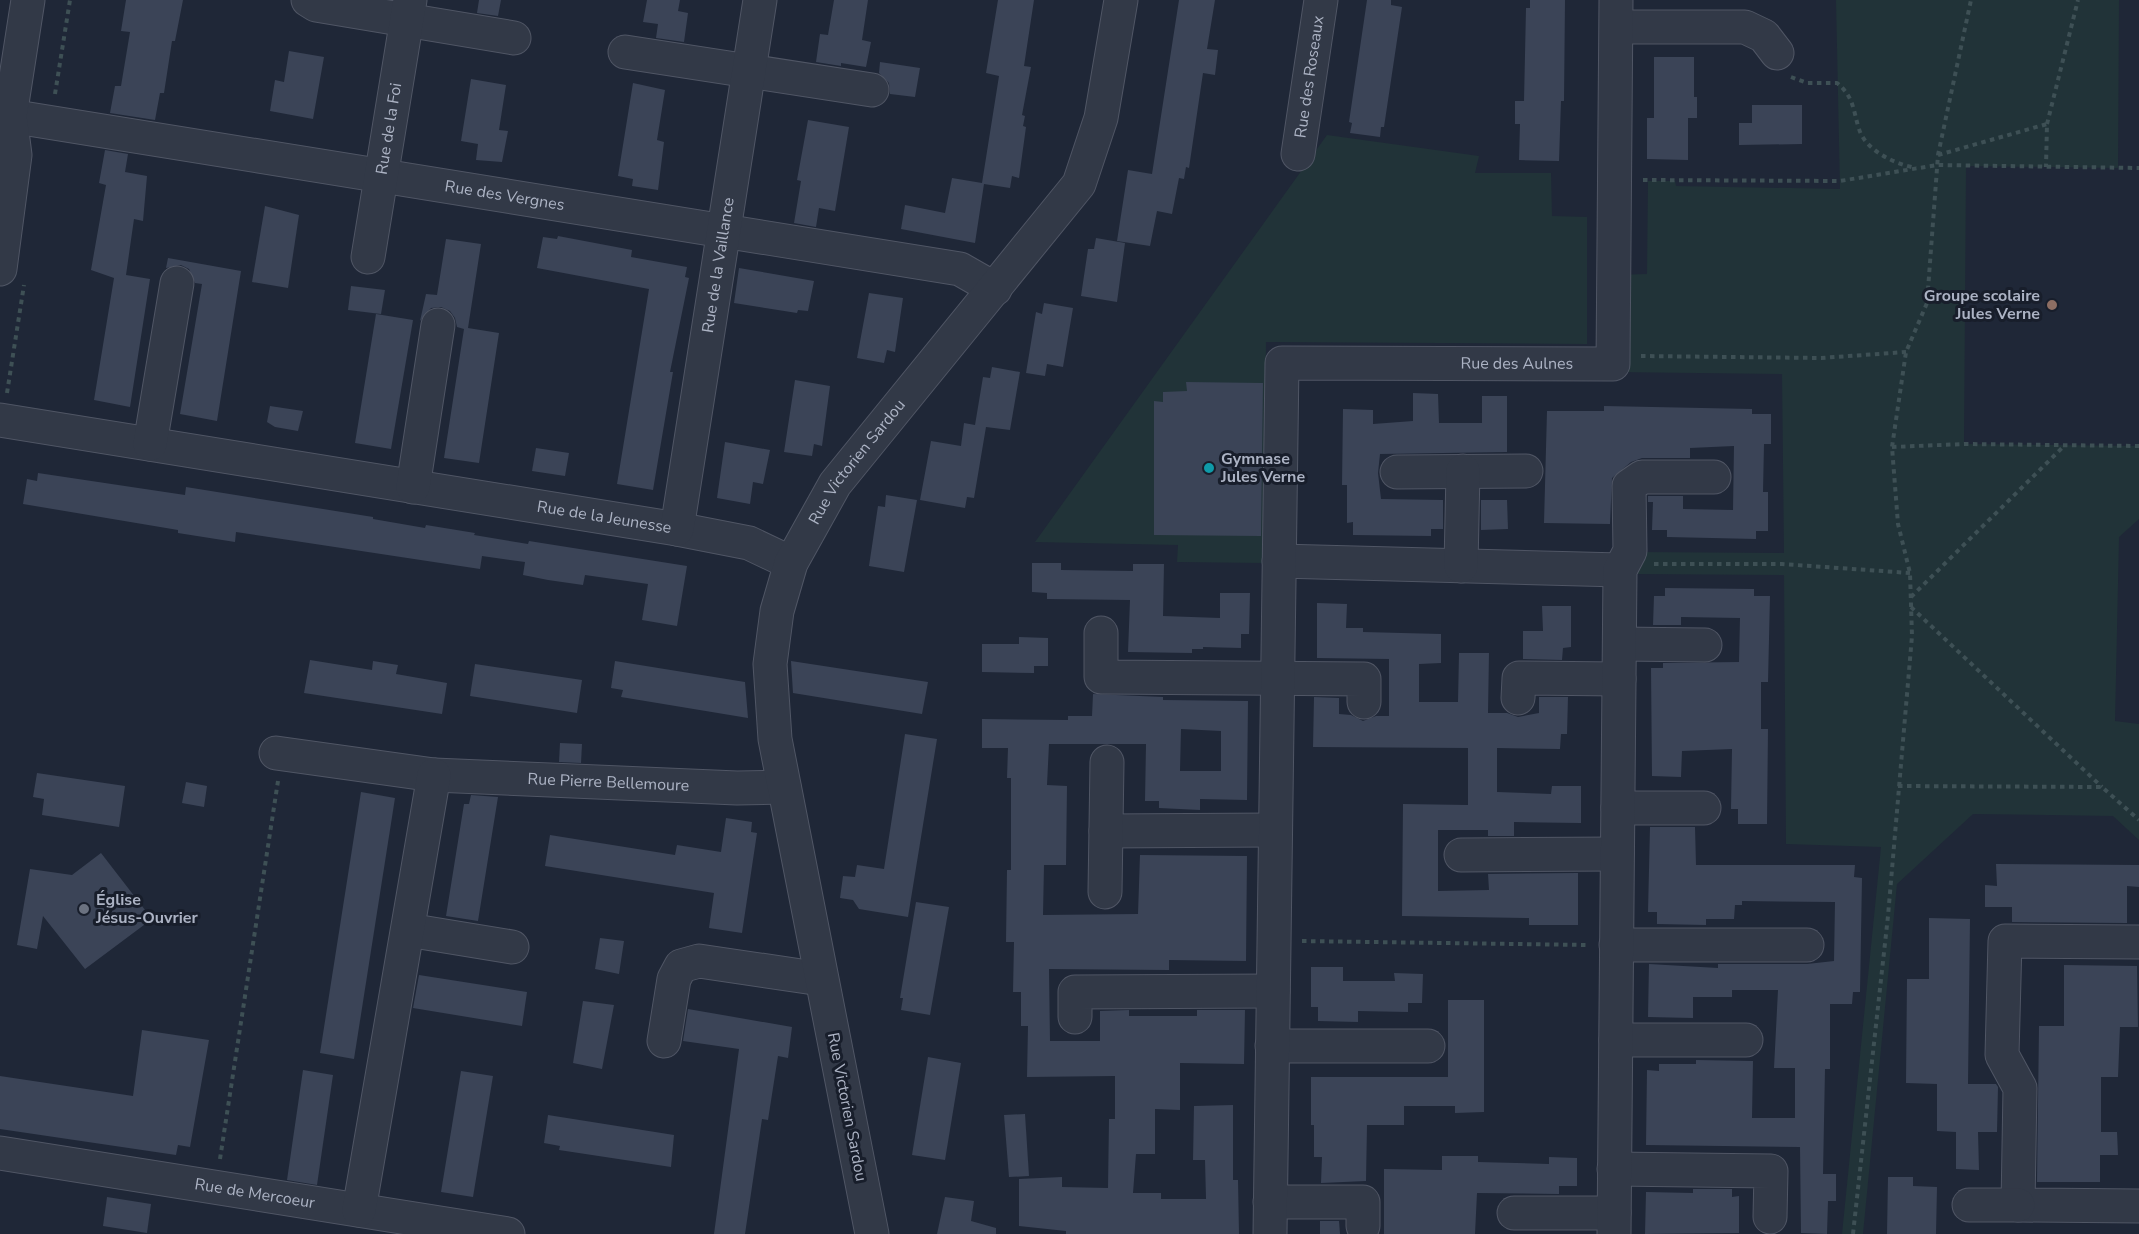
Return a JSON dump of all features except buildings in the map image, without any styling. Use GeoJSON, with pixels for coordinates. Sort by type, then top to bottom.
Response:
{"type":"FeatureCollection","features":[{"type":"Feature","properties":{"kind":"street"},"geometry":{"type":"LineString","coordinates":[[0,269],[15,155],[5,126],[28,0]]}},
{"type":"Feature","properties":{"kind":"street"},"geometry":{"type":"LineString","coordinates":[[308,0],[316,5],[408,10],[514,38]]}},
{"type":"Feature","properties":{"kind":"street","name":"Rue de la Vaillance"},"geometry":{"type":"LineString","coordinates":[[677,529],[760,0]]}},
{"type":"Feature","properties":{"kind":"street","name":"Rue Victorien Sardou"},"geometry":{"type":"LineString","coordinates":[[872,1234],[775,739],[770,664],[777,611],[791,563],[835,484],[1079,184],[1101,118],[1121,0]]}},
{"type":"Feature","properties":{"kind":"street","name":"Rue des Roseaux"},"geometry":{"type":"LineString","coordinates":[[1298,154],[1321,0]]}},
{"type":"Feature","properties":{"kind":"street","name":"Rue de la Foi"},"geometry":{"type":"LineString","coordinates":[[368,256],[408,10]]}},
{"type":"Feature","properties":{"kind":"street"},"geometry":{"type":"LineString","coordinates":[[1613,355],[1616,14],[1745,27],[1764,36],[1777,53]]}},
{"type":"Feature","properties":{"kind":"street"},"geometry":{"type":"LineString","coordinates":[[626,52],[872,90]]}},
{"type":"Feature","properties":{"kind":"street","name":"Rue des Vergnes"},"geometry":{"type":"LineString","coordinates":[[5,126],[382,177],[960,269],[995,290]]}},
{"type":"Feature","properties":{"kind":"street"},"geometry":{"type":"LineString","coordinates":[[150,444],[177,283]]}},
{"type":"Feature","properties":{"kind":"street"},"geometry":{"type":"LineString","coordinates":[[413,487],[438,325]]}},
{"type":"Feature","properties":{"kind":"street","name":"Rue des Aulnes"},"geometry":{"type":"LineString","coordinates":[[1279,561],[1282,363],[1613,364],[1613,355]]}},
{"type":"Feature","properties":{"kind":"street","name":"Rue de la Jeunesse"},"geometry":{"type":"LineString","coordinates":[[0,420],[677,529],[749,543],[791,563]]}},
{"type":"Feature","properties":{"kind":"street"},"geometry":{"type":"LineString","coordinates":[[1461,566],[1463,471]]}},
{"type":"Feature","properties":{"kind":"street"},"geometry":{"type":"LineString","coordinates":[[1397,472],[1526,471]]}},
{"type":"Feature","properties":{"kind":"street"},"geometry":{"type":"LineString","coordinates":[[1514,1213],[1614,1223],[1619,679],[1622,567],[1630,551],[1629,486],[1642,477],[1714,477]]}},
{"type":"Feature","properties":{"kind":"street"},"geometry":{"type":"LineString","coordinates":[[1270,1234],[1279,561],[1461,566],[1622,567]]}},
{"type":"Feature","properties":{"kind":"street"},"geometry":{"type":"LineString","coordinates":[[1101,633],[1101,678],[1364,679],[1364,702]]}},
{"type":"Feature","properties":{"kind":"street"},"geometry":{"type":"LineString","coordinates":[[1620,644],[1705,645]]}},
{"type":"Feature","properties":{"kind":"street"},"geometry":{"type":"LineString","coordinates":[[1518,698],[1519,678],[1619,679]]}},
{"type":"Feature","properties":{"kind":"street","name":"Rue Pierre Bellemoure"},"geometry":{"type":"LineString","coordinates":[[279,753],[434,775],[737,788],[784,787]]}},
{"type":"Feature","properties":{"kind":"street"},"geometry":{"type":"LineString","coordinates":[[1105,892],[1107,762]]}},
{"type":"Feature","properties":{"kind":"street"},"geometry":{"type":"LineString","coordinates":[[359,1210],[434,775]]}},
{"type":"Feature","properties":{"kind":"street"},"geometry":{"type":"LineString","coordinates":[[1618,808],[1704,808]]}},
{"type":"Feature","properties":{"kind":"street"},"geometry":{"type":"LineString","coordinates":[[1106,831],[1275,830]]}},
{"type":"Feature","properties":{"kind":"street"},"geometry":{"type":"LineString","coordinates":[[1461,855],[1617,854]]}},
{"type":"Feature","properties":{"kind":"street"},"geometry":{"type":"LineString","coordinates":[[408,930],[512,947]]}},
{"type":"Feature","properties":{"kind":"street"},"geometry":{"type":"LineString","coordinates":[[2018,1205],[2020,1088],[2002,1054],[2005,941],[2139,942]]}},
{"type":"Feature","properties":{"kind":"street"},"geometry":{"type":"LineString","coordinates":[[1616,945],[1807,945]]}},
{"type":"Feature","properties":{"kind":"street"},"geometry":{"type":"LineString","coordinates":[[664,1041],[674,979],[681,966],[699,961],[821,979]]}},
{"type":"Feature","properties":{"kind":"street"},"geometry":{"type":"LineString","coordinates":[[1075,1017],[1075,992],[1273,991]]}},
{"type":"Feature","properties":{"kind":"street"},"geometry":{"type":"LineString","coordinates":[[1616,1040],[1746,1040]]}},
{"type":"Feature","properties":{"kind":"street"},"geometry":{"type":"LineString","coordinates":[[1272,1046],[1428,1046]]}},
{"type":"Feature","properties":{"kind":"street","name":"Rue de Mercoeur"},"geometry":{"type":"LineString","coordinates":[[0,1153],[508,1234]]}},
{"type":"Feature","properties":{"kind":"street"},"geometry":{"type":"LineString","coordinates":[[1614,1169],[1771,1171],[1770,1217]]}},
{"type":"Feature","properties":{"kind":"street"},"geometry":{"type":"LineString","coordinates":[[1270,1202],[1363,1202],[1363,1226]]}},
{"type":"Feature","properties":{"kind":"street"},"geometry":{"type":"LineString","coordinates":[[1969,1205],[2139,1206]]}},
{"type":"Feature","properties":{"kind":"path"},"geometry":{"type":"LineString","coordinates":[[1853,1234],[1888,916],[1897,786],[1912,636],[1910,573],[1898,524],[1892,447],[1905,352],[1927,303],[1938,155],[1971,0]]}},
{"type":"Feature","properties":{"kind":"path"},"geometry":{"type":"LineString","coordinates":[[2046,167],[2047,123],[2078,0]]}},
{"type":"Feature","properties":{"kind":"path"},"geometry":{"type":"LineString","coordinates":[[1777,53],[1793,79],[1807,83],[1837,83],[1851,98],[1860,132],[1867,142],[1891,160],[1920,168]]}},
{"type":"Feature","properties":{"kind":"path"},"geometry":{"type":"LineString","coordinates":[[1938,155],[2047,123]]}},
{"type":"Feature","properties":{"kind":"path"},"geometry":{"type":"LineString","coordinates":[[1615,180],[1840,181],[1937,165],[2139,168]]}},
{"type":"Feature","properties":{"kind":"path"},"geometry":{"type":"LineString","coordinates":[[1613,355],[1821,358],[1905,352]]}},
{"type":"Feature","properties":{"kind":"path"},"geometry":{"type":"LineString","coordinates":[[1911,597],[2064,445]]}},
{"type":"Feature","properties":{"kind":"path"},"geometry":{"type":"LineString","coordinates":[[1892,447],[2139,446]]}},
{"type":"Feature","properties":{"kind":"path"},"geometry":{"type":"LineString","coordinates":[[1622,567],[1782,564],[1910,573]]}},
{"type":"Feature","properties":{"kind":"path"},"geometry":{"type":"LineString","coordinates":[[1911,607],[2139,820]]}},
{"type":"Feature","properties":{"kind":"path"},"geometry":{"type":"LineString","coordinates":[[216,1187],[279,753]]}},
{"type":"Feature","properties":{"kind":"path"},"geometry":{"type":"LineString","coordinates":[[1897,786],[2102,787]]}},
{"type":"Feature","properties":{"kind":"path"},"geometry":{"type":"LineString","coordinates":[[1274,941],[1616,945]]}},
{"type":"Feature","properties":{"kind":"shaded area"},"geometry":{"type":"Polygon","coordinates":[[[1836,0],[2119,0],[2118,168],[1966,166],[1964,444],[2139,446],[2139,519],[2119,537],[2115,721],[2139,724],[2139,840],[2113,816],[1973,814],[1897,884],[1863,1234],[1842,1234],[1881,847],[1786,844],[1784,575],[1638,574],[1637,552],[1784,553],[1782,374],[1613,372],[1614,275],[1647,274],[1648,181],[1675,181],[1676,186],[1840,189],[1836,0]]]}},
{"type":"Feature","properties":{"kind":"shaded area"},"geometry":{"type":"Polygon","coordinates":[[[1327,135],[1479,156],[1475,173],[1551,173],[1552,216],[1587,217],[1587,344],[1266,342],[1264,563],[1177,562],[1178,545],[1035,542],[1327,135]]]}},
{"type":"Feature","properties":{"kind":"place","name":"Groupe scolaire Jules Verne"},"geometry":{"type":"Point","coordinates":[2052,305]}},
{"type":"Feature","properties":{"kind":"place","name":"Gymnase Jules Verne"},"geometry":{"type":"Point","coordinates":[1209,468]}},
{"type":"Feature","properties":{"kind":"place","name":"Église Jésus-Ouvrier"},"geometry":{"type":"Point","coordinates":[84,909]}}]}
